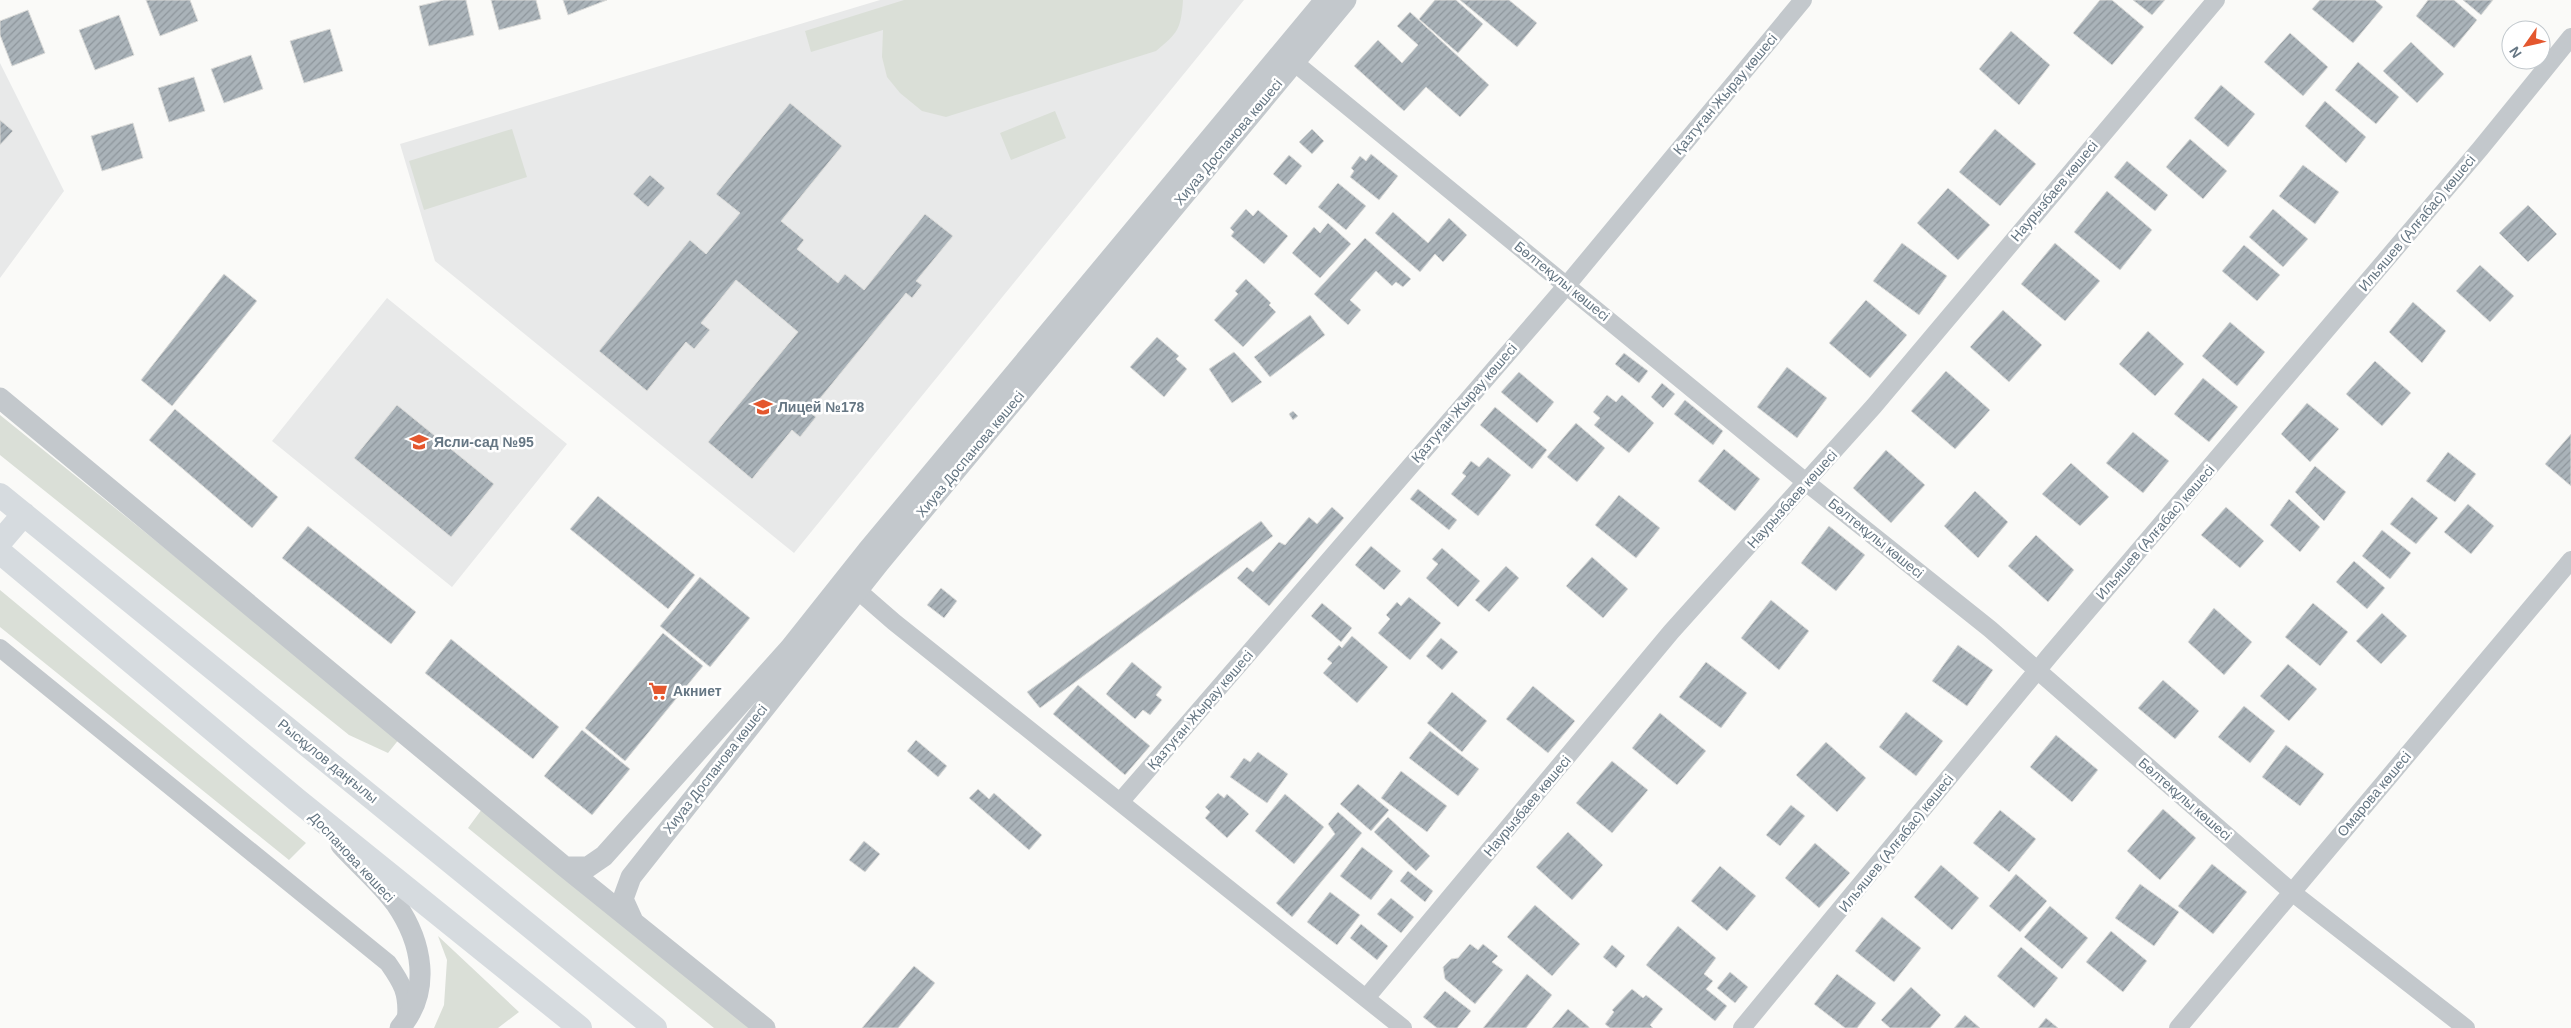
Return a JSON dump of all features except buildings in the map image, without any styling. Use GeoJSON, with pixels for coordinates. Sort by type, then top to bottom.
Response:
{"type":"FeatureCollection","features":[{"type":"Feature","properties":{"kind":"main road","name":"Рысқұлов даңғылы"},"geometry":{"type":"LineString","coordinates":[[0,495],[656,1028]]}},
{"type":"Feature","properties":{"kind":"main road"},"geometry":{"type":"LineString","coordinates":[[0,542],[24,514]]}},
{"type":"Feature","properties":{"kind":"main road"},"geometry":{"type":"LineString","coordinates":[[0,552],[297,800],[580,1028]]}},
{"type":"Feature","properties":{"kind":"street","name":"Хиуаз Доспанова көшесі"},"geometry":{"type":"LineString","coordinates":[[1288,58],[1325,0]]}},
{"type":"Feature","properties":{"kind":"street","name":"Хиуаз Доспанова көшесі"},"geometry":{"type":"LineString","coordinates":[[565,867],[588,867],[604,856],[790,648],[851,584],[1288,58],[1346,0]]}},
{"type":"Feature","properties":{"kind":"street","name":"Қазтуған Жырау көшесі"},"geometry":{"type":"LineString","coordinates":[[1120,802],[1567,285],[1803,0]]}},
{"type":"Feature","properties":{"kind":"street","name":"Наурызбаев көшесі"},"geometry":{"type":"LineString","coordinates":[[1366,998],[1671,632],[1807,483],[2216,0]]}},
{"type":"Feature","properties":{"kind":"street","name":"Ильяшев (Алғабас) көшесі"},"geometry":{"type":"LineString","coordinates":[[1742,1028],[2038,670],[2474,156],[2571,37]]}},
{"type":"Feature","properties":{"kind":"street","name":"Бөлтекұлы көшесі"},"geometry":{"type":"LineString","coordinates":[[1288,58],[2038,670],[2293,893],[2466,1028]]}},
{"type":"Feature","properties":{"kind":"street"},"geometry":{"type":"LineString","coordinates":[[0,398],[449,768],[565,867],[765,1028]]}},
{"type":"Feature","properties":{"kind":"street","name":"Омарова көшесі"},"geometry":{"type":"LineString","coordinates":[[2178,1028],[2571,560]]}},
{"type":"Feature","properties":{"kind":"street","name":"Хиуаз Доспанова көшесі"},"geometry":{"type":"LineString","coordinates":[[633,921],[623,899],[631,877],[801,659],[851,584]]}},
{"type":"Feature","properties":{"kind":"street"},"geometry":{"type":"LineString","coordinates":[[851,584],[894,622],[1403,1028]]}},
{"type":"Feature","properties":{"kind":"street"},"geometry":{"type":"LineString","coordinates":[[0,648],[388,963],[400,980],[408,999],[403,1024]]}},
{"type":"Feature","properties":{"kind":"street","name":"Доспанова көшесі"},"geometry":{"type":"LineString","coordinates":[[297,800],[396,903],[409,927],[419,950],[422,974],[417,997],[403,1024]]}},
{"type":"Feature","properties":{"kind":"shaded area","name":"Лицей №178"},"geometry":{"type":"Polygon","coordinates":[[[880,0],[1244,0],[794,553],[435,261],[400,144],[880,0]]]}},
{"type":"Feature","properties":{"kind":"shaded area"},"geometry":{"type":"Polygon","coordinates":[[[904,0],[1183,0],[1181,18],[1177,30],[1156,51],[946,117],[922,111],[900,93],[887,77],[882,57],[883,30],[811,52],[805,31],[904,0]]]}},
{"type":"Feature","properties":{"kind":"shaded area"},"geometry":{"type":"Polygon","coordinates":[[[0,63],[64,191],[0,278],[0,63]]]}},
{"type":"Feature","properties":{"kind":"shaded area"},"geometry":{"type":"Polygon","coordinates":[[[1055,111],[1066,138],[1011,160],[1000,133],[1055,111]]]}},
{"type":"Feature","properties":{"kind":"shaded area"},"geometry":{"type":"Polygon","coordinates":[[[512,129],[527,177],[424,210],[409,161],[512,129]]]}},
{"type":"Feature","properties":{"kind":"shaded area","name":"Ясли-сад №95"},"geometry":{"type":"Polygon","coordinates":[[[387,298],[567,444],[452,587],[272,441],[387,298]]]}},
{"type":"Feature","properties":{"kind":"shaded area"},"geometry":{"type":"Polygon","coordinates":[[[0,415],[400,738],[388,753],[349,735],[0,455],[0,415]]]}},
{"type":"Feature","properties":{"kind":"shaded area"},"geometry":{"type":"Polygon","coordinates":[[[0,590],[306,843],[289,860],[0,627],[0,590]]]}},
{"type":"Feature","properties":{"kind":"shaded area"},"geometry":{"type":"Polygon","coordinates":[[[482,809],[752,1028],[714,1028],[468,828],[482,809]]]}},
{"type":"Feature","properties":{"kind":"shaded area"},"geometry":{"type":"Polygon","coordinates":[[[438,936],[519,1012],[498,1028],[434,1028],[444,1005],[447,960],[438,936]]]}},
{"type":"Feature","properties":{"kind":"place","name":"Лицей №178"},"geometry":{"type":"Point","coordinates":[763,407]}},
{"type":"Feature","properties":{"kind":"place","name":"Ясли-сад №95"},"geometry":{"type":"Point","coordinates":[419,442]}},
{"type":"Feature","properties":{"kind":"place","name":"Акниет"},"geometry":{"type":"Point","coordinates":[658,691]}}]}
